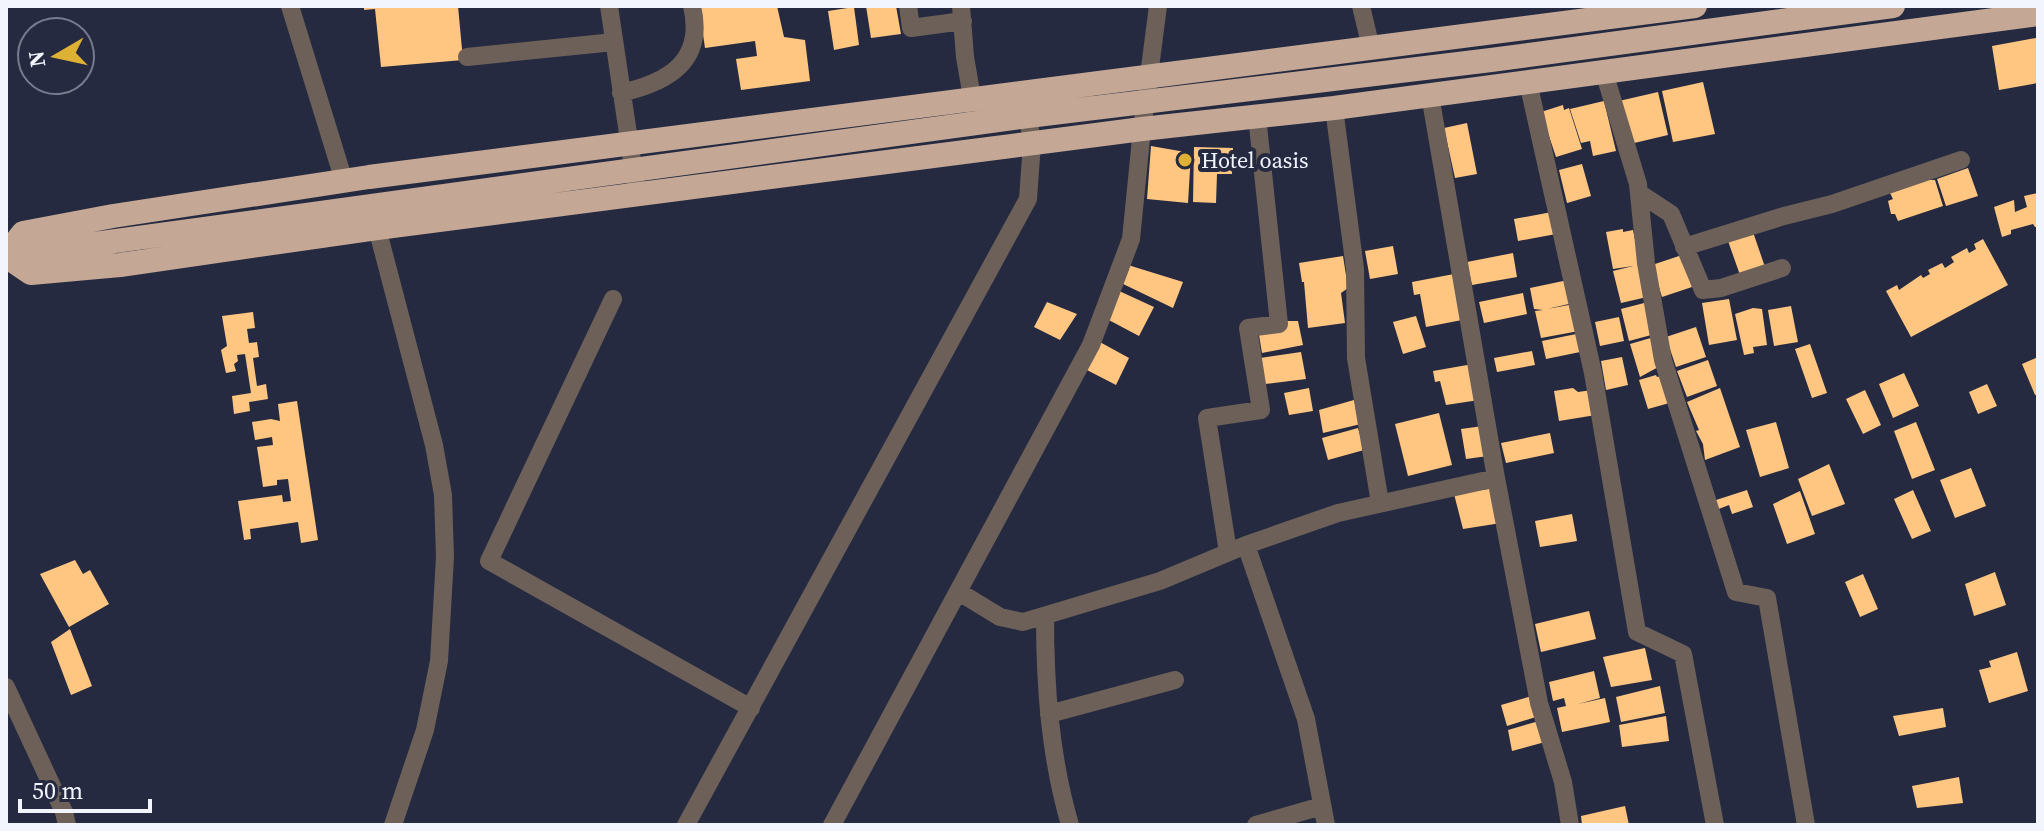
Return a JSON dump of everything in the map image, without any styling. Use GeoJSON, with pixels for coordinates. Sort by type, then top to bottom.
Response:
{"type":"FeatureCollection","features":[{"type":"Feature","properties":{"kind":"highway"},"geometry":{"type":"LineString","coordinates":[[635,182],[1149,76],[1695,6]]}},
{"type":"Feature","properties":{"kind":"highway"},"geometry":{"type":"LineString","coordinates":[[6,256],[23,233],[113,216],[369,177],[628,143],[974,111],[1028,116],[1491,60],[1893,6]]}},
{"type":"Feature","properties":{"kind":"highway"},"geometry":{"type":"LineString","coordinates":[[6,256],[375,217],[635,182],[1032,143],[1334,108],[2038,14]]}},
{"type":"Feature","properties":{"kind":"highway"},"geometry":{"type":"LineString","coordinates":[[369,177],[375,217]]}},
{"type":"Feature","properties":{"kind":"street"},"geometry":{"type":"LineString","coordinates":[[290,6],[344,181]]}},
{"type":"Feature","properties":{"kind":"street"},"geometry":{"type":"LineString","coordinates":[[609,6],[635,182]]}},
{"type":"Feature","properties":{"kind":"street"},"geometry":{"type":"LineString","coordinates":[[621,93],[654,84],[683,63],[696,36],[692,6]]}},
{"type":"Feature","properties":{"kind":"street"},"geometry":{"type":"LineString","coordinates":[[908,6],[911,28],[962,13],[974,111]]}},
{"type":"Feature","properties":{"kind":"street"},"geometry":{"type":"LineString","coordinates":[[832,825],[1091,345],[1131,239],[1158,6]]}},
{"type":"Feature","properties":{"kind":"street"},"geometry":{"type":"LineString","coordinates":[[1361,6],[1371,48]]}},
{"type":"Feature","properties":{"kind":"street"},"geometry":{"type":"LineString","coordinates":[[467,57],[614,42]]}},
{"type":"Feature","properties":{"kind":"street"},"geometry":{"type":"LineString","coordinates":[[1604,72],[1639,193],[1646,263],[1663,360],[1736,592],[1767,598],[1806,825]]}},
{"type":"Feature","properties":{"kind":"street"},"geometry":{"type":"LineString","coordinates":[[1528,82],[1593,373],[1637,632],[1683,654],[1715,825]]}},
{"type":"Feature","properties":{"kind":"street"},"geometry":{"type":"LineString","coordinates":[[1430,95],[1496,478],[1539,703],[1563,782],[1570,825]]}},
{"type":"Feature","properties":{"kind":"street"},"geometry":{"type":"LineString","coordinates":[[1334,108],[1355,269],[1356,358],[1380,503]]}},
{"type":"Feature","properties":{"kind":"street"},"geometry":{"type":"LineString","coordinates":[[686,825],[1028,199],[1032,143],[1028,116]]}},
{"type":"Feature","properties":{"kind":"street"},"geometry":{"type":"LineString","coordinates":[[1257,116],[1279,324],[1248,328],[1261,410],[1207,418],[1237,548],[1306,719],[1326,825]]}},
{"type":"Feature","properties":{"kind":"street"},"geometry":{"type":"LineString","coordinates":[[1684,247],[1832,204],[1961,160]]}},
{"type":"Feature","properties":{"kind":"street"},"geometry":{"type":"LineString","coordinates":[[1639,193],[1671,214],[1703,290],[1721,288],[1782,268]]}},
{"type":"Feature","properties":{"kind":"street"},"geometry":{"type":"LineString","coordinates":[[375,217],[434,445],[443,495],[445,557],[439,661],[425,730],[393,825]]}},
{"type":"Feature","properties":{"kind":"street"},"geometry":{"type":"LineString","coordinates":[[613,299],[489,561],[751,708]]}},
{"type":"Feature","properties":{"kind":"street"},"geometry":{"type":"LineString","coordinates":[[959,592],[1000,617],[1023,622],[1160,581],[1237,548],[1338,513],[1496,478]]}},
{"type":"Feature","properties":{"kind":"street"},"geometry":{"type":"LineString","coordinates":[[1045,616],[1046,690],[1059,788],[1070,825]]}},
{"type":"Feature","properties":{"kind":"street"},"geometry":{"type":"LineString","coordinates":[[1049,714],[1175,680]]}},
{"type":"Feature","properties":{"kind":"street"},"geometry":{"type":"LineString","coordinates":[[6,687],[64,812],[67,825]]}},
{"type":"Feature","properties":{"kind":"street"},"geometry":{"type":"LineString","coordinates":[[1256,825],[1322,806]]}},
{"type":"Feature","properties":{"kind":"building"},"geometry":{"type":"Polygon","coordinates":[[[364,6],[458,6],[463,60],[381,67],[375,9],[364,10],[364,6]]]}},
{"type":"Feature","properties":{"kind":"building"},"geometry":{"type":"Polygon","coordinates":[[[699,6],[777,6],[784,37],[805,40],[810,81],[741,90],[736,59],[757,56],[755,41],[705,48],[699,6]]]}},
{"type":"Feature","properties":{"kind":"building"},"geometry":{"type":"Polygon","coordinates":[[[866,6],[896,6],[901,34],[871,38],[866,6]]]}},
{"type":"Feature","properties":{"kind":"building"},"geometry":{"type":"Polygon","coordinates":[[[854,7],[859,45],[834,50],[828,11],[854,7]]]}},
{"type":"Feature","properties":{"kind":"building"},"geometry":{"type":"Polygon","coordinates":[[[2036,38],[2038,83],[1999,90],[1992,46],[2036,38]]]}},
{"type":"Feature","properties":{"kind":"building"},"geometry":{"type":"Polygon","coordinates":[[[1703,82],[1715,134],[1673,142],[1662,91],[1703,82]]]}},
{"type":"Feature","properties":{"kind":"building"},"geometry":{"type":"Polygon","coordinates":[[[1658,92],[1668,135],[1630,144],[1619,101],[1658,92]]]}},
{"type":"Feature","properties":{"kind":"building"},"geometry":{"type":"Polygon","coordinates":[[[1604,101],[1616,151],[1593,156],[1590,141],[1581,143],[1570,109],[1604,101]]]}},
{"type":"Feature","properties":{"kind":"building"},"geometry":{"type":"Polygon","coordinates":[[[1563,105],[1564,110],[1569,108],[1582,149],[1556,157],[1541,112],[1563,105]]]}},
{"type":"Feature","properties":{"kind":"building"},"geometry":{"type":"Polygon","coordinates":[[[1467,123],[1477,174],[1455,178],[1444,128],[1467,123]]]}},
{"type":"Feature","properties":{"kind":"building"},"geometry":{"type":"Polygon","coordinates":[[[1151,146],[1191,153],[1188,203],[1147,199],[1151,146]]]}},
{"type":"Feature","properties":{"kind":"building"},"geometry":{"type":"Polygon","coordinates":[[[1194,147],[1233,148],[1232,174],[1217,174],[1216,203],[1193,202],[1194,147]]]}},
{"type":"Feature","properties":{"kind":"building"},"geometry":{"type":"Polygon","coordinates":[[[1582,164],[1591,196],[1567,203],[1559,170],[1582,164]]]}},
{"type":"Feature","properties":{"kind":"building"},"geometry":{"type":"Polygon","coordinates":[[[1968,168],[1978,196],[1946,206],[1937,179],[1968,168]]]}},
{"type":"Feature","properties":{"kind":"building"},"geometry":{"type":"Polygon","coordinates":[[[1935,180],[1943,206],[1898,221],[1895,214],[1891,214],[1888,201],[1893,199],[1890,193],[1935,180]]]}},
{"type":"Feature","properties":{"kind":"building"},"geometry":{"type":"Polygon","coordinates":[[[2038,193],[2038,227],[2033,224],[2011,230],[2011,234],[2002,237],[1994,207],[2014,200],[2015,212],[2027,207],[2024,196],[2038,193]]]}},
{"type":"Feature","properties":{"kind":"building"},"geometry":{"type":"Polygon","coordinates":[[[1552,212],[1556,234],[1518,241],[1514,219],[1552,212]]]}},
{"type":"Feature","properties":{"kind":"building"},"geometry":{"type":"Polygon","coordinates":[[[1623,229],[1623,232],[1633,230],[1647,297],[1621,303],[1613,271],[1633,266],[1613,269],[1606,232],[1623,229]]]}},
{"type":"Feature","properties":{"kind":"building"},"geometry":{"type":"Polygon","coordinates":[[[1753,232],[1765,267],[1740,275],[1728,241],[1753,232]]]}},
{"type":"Feature","properties":{"kind":"building"},"geometry":{"type":"Polygon","coordinates":[[[1983,239],[2008,285],[1911,337],[1886,291],[1897,285],[1899,290],[1921,275],[1923,278],[1930,274],[1928,270],[1942,263],[1945,268],[1954,262],[1951,257],[1967,248],[1969,253],[1976,249],[1974,244],[1983,239]]]}},
{"type":"Feature","properties":{"kind":"building"},"geometry":{"type":"Polygon","coordinates":[[[1393,246],[1398,274],[1370,279],[1365,251],[1393,246]]]}},
{"type":"Feature","properties":{"kind":"building"},"geometry":{"type":"Polygon","coordinates":[[[1513,253],[1517,277],[1472,285],[1467,262],[1513,253]]]}},
{"type":"Feature","properties":{"kind":"building"},"geometry":{"type":"Polygon","coordinates":[[[1682,255],[1692,287],[1662,297],[1652,265],[1682,255]]]}},
{"type":"Feature","properties":{"kind":"building"},"geometry":{"type":"Polygon","coordinates":[[[1343,256],[1348,288],[1341,293],[1345,323],[1308,328],[1299,263],[1343,256]]]}},
{"type":"Feature","properties":{"kind":"building"},"geometry":{"type":"Polygon","coordinates":[[[1128,265],[1183,282],[1173,308],[1121,283],[1128,265]]]}},
{"type":"Feature","properties":{"kind":"building"},"geometry":{"type":"Polygon","coordinates":[[[1454,274],[1462,320],[1426,327],[1420,294],[1414,295],[1412,282],[1454,274]]]}},
{"type":"Feature","properties":{"kind":"building"},"geometry":{"type":"Polygon","coordinates":[[[1568,280],[1573,303],[1547,309],[1574,304],[1579,331],[1541,338],[1535,311],[1543,310],[1534,309],[1530,288],[1568,280]]]}},
{"type":"Feature","properties":{"kind":"building"},"geometry":{"type":"Polygon","coordinates":[[[1117,290],[1154,307],[1139,336],[1105,318],[1117,290]]]}},
{"type":"Feature","properties":{"kind":"building"},"geometry":{"type":"Polygon","coordinates":[[[1523,293],[1527,314],[1484,323],[1479,302],[1523,293]]]}},
{"type":"Feature","properties":{"kind":"building"},"geometry":{"type":"Polygon","coordinates":[[[1729,299],[1737,340],[1709,345],[1702,303],[1729,299]]]}},
{"type":"Feature","properties":{"kind":"building"},"geometry":{"type":"Polygon","coordinates":[[[1047,302],[1077,314],[1060,340],[1034,327],[1047,302]]]}},
{"type":"Feature","properties":{"kind":"building"},"geometry":{"type":"Polygon","coordinates":[[[1648,302],[1655,334],[1629,341],[1621,309],[1648,302]]]}},
{"type":"Feature","properties":{"kind":"building"},"geometry":{"type":"Polygon","coordinates":[[[1791,306],[1798,342],[1774,346],[1768,310],[1791,306]]]}},
{"type":"Feature","properties":{"kind":"building"},"geometry":{"type":"Polygon","coordinates":[[[1753,308],[1762,309],[1767,345],[1753,347],[1754,353],[1744,355],[1735,314],[1753,308]]]}},
{"type":"Feature","properties":{"kind":"building"},"geometry":{"type":"Polygon","coordinates":[[[253,312],[255,328],[247,329],[249,343],[257,342],[259,357],[253,358],[257,386],[266,384],[268,399],[249,402],[250,411],[234,414],[232,396],[251,393],[245,354],[237,355],[238,361],[234,364],[236,371],[226,373],[221,350],[227,346],[222,316],[253,312]]]}},
{"type":"Feature","properties":{"kind":"building"},"geometry":{"type":"Polygon","coordinates":[[[1416,316],[1426,347],[1403,354],[1393,322],[1416,316]]]}},
{"type":"Feature","properties":{"kind":"building"},"geometry":{"type":"Polygon","coordinates":[[[1619,317],[1624,341],[1600,346],[1595,322],[1619,317]]]}},
{"type":"Feature","properties":{"kind":"building"},"geometry":{"type":"Polygon","coordinates":[[[1283,321],[1298,321],[1303,345],[1262,353],[1258,329],[1283,321]]]}},
{"type":"Feature","properties":{"kind":"building"},"geometry":{"type":"Polygon","coordinates":[[[1696,327],[1706,357],[1676,367],[1666,337],[1696,327]]]}},
{"type":"Feature","properties":{"kind":"building"},"geometry":{"type":"Polygon","coordinates":[[[1581,333],[1585,351],[1546,359],[1542,341],[1581,333]]]}},
{"type":"Feature","properties":{"kind":"building"},"geometry":{"type":"Polygon","coordinates":[[[1654,337],[1662,365],[1640,377],[1630,344],[1654,337]]]}},
{"type":"Feature","properties":{"kind":"building"},"geometry":{"type":"Polygon","coordinates":[[[1098,341],[1129,358],[1116,385],[1083,368],[1098,341]]]}},
{"type":"Feature","properties":{"kind":"building"},"geometry":{"type":"Polygon","coordinates":[[[1810,344],[1827,393],[1812,398],[1795,349],[1810,344]]]}},
{"type":"Feature","properties":{"kind":"building"},"geometry":{"type":"Polygon","coordinates":[[[1532,351],[1535,365],[1497,372],[1494,358],[1532,351]]]}},
{"type":"Feature","properties":{"kind":"building"},"geometry":{"type":"Polygon","coordinates":[[[1301,352],[1306,379],[1265,384],[1260,358],[1301,352]]]}},
{"type":"Feature","properties":{"kind":"building"},"geometry":{"type":"Polygon","coordinates":[[[1622,357],[1628,385],[1606,390],[1601,361],[1622,357]]]}},
{"type":"Feature","properties":{"kind":"building"},"geometry":{"type":"Polygon","coordinates":[[[2038,357],[2038,394],[2035,395],[2022,364],[2038,357]]]}},
{"type":"Feature","properties":{"kind":"building"},"geometry":{"type":"Polygon","coordinates":[[[1708,360],[1717,386],[1687,397],[1677,371],[1708,360]]]}},
{"type":"Feature","properties":{"kind":"building"},"geometry":{"type":"Polygon","coordinates":[[[1473,364],[1479,400],[1446,405],[1440,381],[1435,382],[1433,371],[1473,364]]]}},
{"type":"Feature","properties":{"kind":"building"},"geometry":{"type":"Polygon","coordinates":[[[1904,373],[1919,406],[1893,418],[1879,384],[1904,373]]]}},
{"type":"Feature","properties":{"kind":"building"},"geometry":{"type":"Polygon","coordinates":[[[1666,375],[1673,402],[1648,409],[1639,380],[1666,375]]]}},
{"type":"Feature","properties":{"kind":"building"},"geometry":{"type":"Polygon","coordinates":[[[1987,384],[1997,406],[1978,414],[1969,392],[1987,384]]]}},
{"type":"Feature","properties":{"kind":"building"},"geometry":{"type":"Polygon","coordinates":[[[1309,388],[1313,411],[1289,415],[1284,393],[1309,388]]]}},
{"type":"Feature","properties":{"kind":"building"},"geometry":{"type":"Polygon","coordinates":[[[1573,388],[1578,392],[1592,390],[1596,415],[1559,421],[1554,391],[1573,388]]]}},
{"type":"Feature","properties":{"kind":"building"},"geometry":{"type":"Polygon","coordinates":[[[1720,388],[1740,447],[1705,460],[1703,444],[1696,431],[1699,430],[1687,402],[1720,388]]]}},
{"type":"Feature","properties":{"kind":"building"},"geometry":{"type":"Polygon","coordinates":[[[1865,390],[1881,425],[1863,434],[1846,399],[1865,390]]]}},
{"type":"Feature","properties":{"kind":"building"},"geometry":{"type":"Polygon","coordinates":[[[1354,400],[1361,424],[1323,433],[1319,410],[1354,400]]]}},
{"type":"Feature","properties":{"kind":"building"},"geometry":{"type":"Polygon","coordinates":[[[297,401],[318,540],[301,543],[298,522],[250,529],[251,539],[244,540],[238,501],[282,495],[283,502],[291,501],[288,479],[277,480],[277,485],[263,487],[257,447],[273,445],[272,437],[255,440],[252,422],[280,421],[278,404],[297,401]]]}},
{"type":"Feature","properties":{"kind":"building"},"geometry":{"type":"Polygon","coordinates":[[[1439,413],[1452,465],[1408,476],[1395,424],[1439,413]]]}},
{"type":"Feature","properties":{"kind":"building"},"geometry":{"type":"Polygon","coordinates":[[[1776,422],[1789,468],[1760,477],[1746,430],[1776,422]]]}},
{"type":"Feature","properties":{"kind":"building"},"geometry":{"type":"Polygon","coordinates":[[[1916,422],[1935,470],[1912,479],[1894,431],[1916,422]]]}},
{"type":"Feature","properties":{"kind":"building"},"geometry":{"type":"Polygon","coordinates":[[[1483,426],[1488,456],[1466,459],[1461,429],[1483,426]]]}},
{"type":"Feature","properties":{"kind":"building"},"geometry":{"type":"Polygon","coordinates":[[[1358,428],[1364,450],[1328,460],[1322,438],[1358,428]]]}},
{"type":"Feature","properties":{"kind":"building"},"geometry":{"type":"Polygon","coordinates":[[[1550,433],[1554,453],[1506,463],[1501,443],[1550,433]]]}},
{"type":"Feature","properties":{"kind":"building"},"geometry":{"type":"Polygon","coordinates":[[[1829,464],[1845,504],[1812,516],[1798,479],[1829,464]]]}},
{"type":"Feature","properties":{"kind":"building"},"geometry":{"type":"Polygon","coordinates":[[[1971,468],[1986,506],[1955,518],[1940,480],[1971,468]]]}},
{"type":"Feature","properties":{"kind":"building"},"geometry":{"type":"Polygon","coordinates":[[[1496,488],[1501,523],[1463,529],[1454,494],[1496,488]]]}},
{"type":"Feature","properties":{"kind":"building"},"geometry":{"type":"Polygon","coordinates":[[[1747,490],[1753,507],[1732,514],[1729,505],[1716,510],[1713,501],[1747,490]]]}},
{"type":"Feature","properties":{"kind":"building"},"geometry":{"type":"Polygon","coordinates":[[[1913,490],[1931,531],[1912,539],[1894,499],[1913,490]]]}},
{"type":"Feature","properties":{"kind":"building"},"geometry":{"type":"Polygon","coordinates":[[[1800,491],[1815,534],[1787,544],[1773,504],[1800,491]]]}},
{"type":"Feature","properties":{"kind":"building"},"geometry":{"type":"Polygon","coordinates":[[[1572,514],[1577,541],[1540,547],[1535,521],[1572,514]]]}},
{"type":"Feature","properties":{"kind":"building"},"geometry":{"type":"Polygon","coordinates":[[[75,560],[83,574],[90,570],[109,604],[69,627],[40,574],[75,560]]]}},
{"type":"Feature","properties":{"kind":"building"},"geometry":{"type":"Polygon","coordinates":[[[1995,572],[2006,605],[1974,616],[1965,584],[1995,572]]]}},
{"type":"Feature","properties":{"kind":"building"},"geometry":{"type":"Polygon","coordinates":[[[1863,574],[1878,609],[1860,617],[1845,582],[1863,574]]]}},
{"type":"Feature","properties":{"kind":"building"},"geometry":{"type":"Polygon","coordinates":[[[1589,611],[1596,639],[1541,652],[1535,624],[1589,611]]]}},
{"type":"Feature","properties":{"kind":"building"},"geometry":{"type":"Polygon","coordinates":[[[70,629],[92,686],[71,695],[51,642],[70,629]]]}},
{"type":"Feature","properties":{"kind":"building"},"geometry":{"type":"Polygon","coordinates":[[[1645,648],[1652,680],[1611,687],[1603,657],[1645,648]]]}},
{"type":"Feature","properties":{"kind":"building"},"geometry":{"type":"Polygon","coordinates":[[[2017,652],[2028,691],[1989,703],[1979,670],[1991,667],[1989,661],[2017,652]]]}},
{"type":"Feature","properties":{"kind":"building"},"geometry":{"type":"Polygon","coordinates":[[[1594,671],[1600,698],[1578,704],[1605,698],[1610,722],[1562,732],[1557,708],[1566,706],[1564,698],[1553,701],[1549,682],[1594,671]]]}},
{"type":"Feature","properties":{"kind":"building"},"geometry":{"type":"Polygon","coordinates":[[[1660,686],[1665,713],[1621,722],[1616,697],[1660,686]]]}},
{"type":"Feature","properties":{"kind":"building"},"geometry":{"type":"Polygon","coordinates":[[[1532,696],[1539,716],[1507,726],[1501,705],[1532,696]]]}},
{"type":"Feature","properties":{"kind":"building"},"geometry":{"type":"Polygon","coordinates":[[[1943,708],[1946,727],[1899,736],[1893,716],[1943,708]]]}},
{"type":"Feature","properties":{"kind":"building"},"geometry":{"type":"Polygon","coordinates":[[[1666,716],[1669,741],[1622,747],[1619,725],[1666,716]]]}},
{"type":"Feature","properties":{"kind":"building"},"geometry":{"type":"Polygon","coordinates":[[[1539,721],[1545,742],[1512,751],[1508,730],[1539,721]]]}},
{"type":"Feature","properties":{"kind":"building"},"geometry":{"type":"Polygon","coordinates":[[[1959,777],[1963,803],[1917,808],[1912,786],[1959,777]]]}},
{"type":"Feature","properties":{"kind":"building"},"geometry":{"type":"Polygon","coordinates":[[[1625,806],[1629,825],[1582,825],[1581,816],[1625,806]]]}},
{"type":"Feature","properties":{"kind":"place","name":"Hotel oasis"},"geometry":{"type":"Point","coordinates":[1185,160]}}]}
